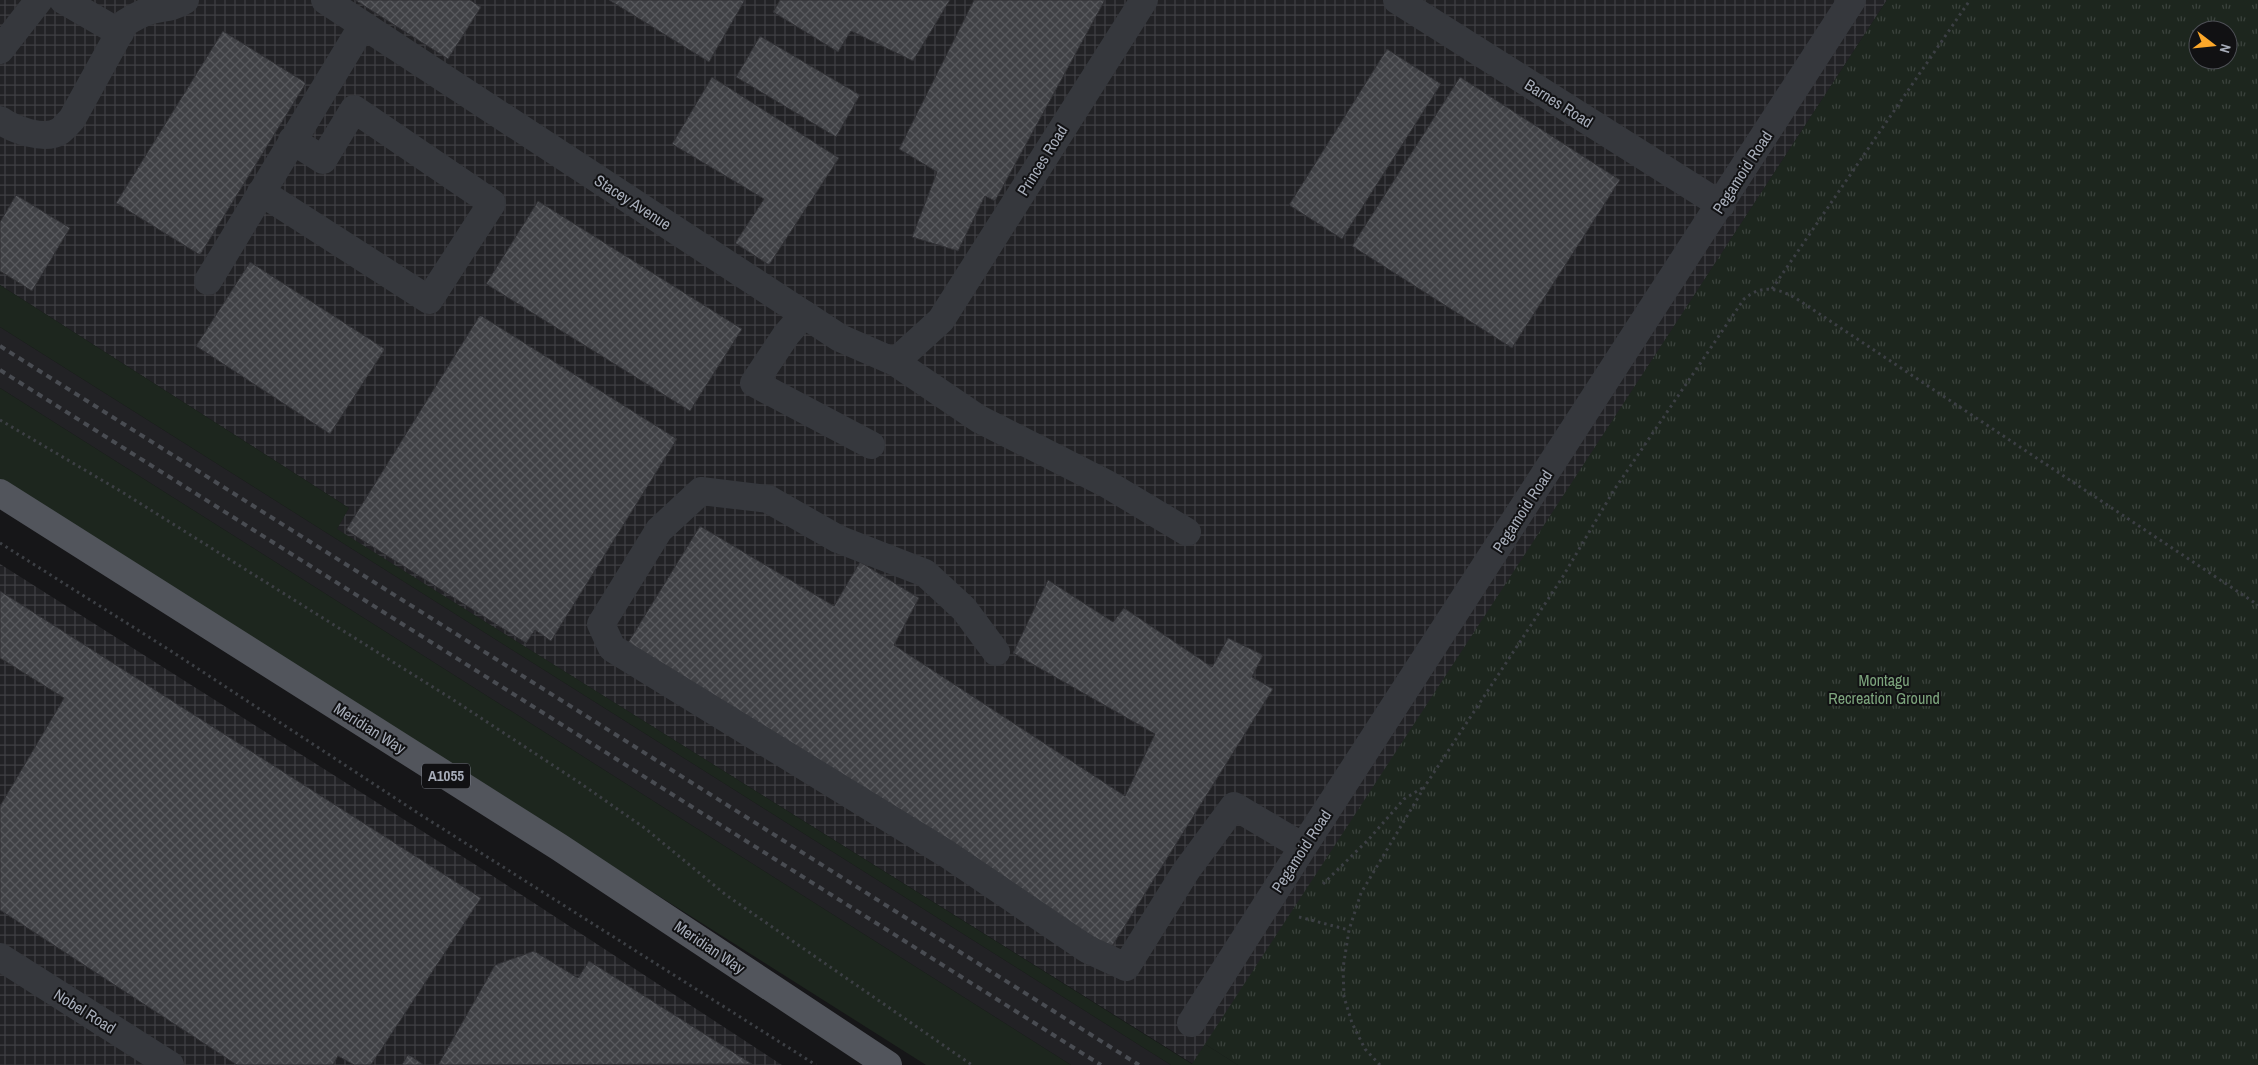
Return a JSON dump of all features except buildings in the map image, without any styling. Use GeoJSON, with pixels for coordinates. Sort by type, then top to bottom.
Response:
{"type":"FeatureCollection","features":[{"type":"Feature","properties":{"kind":"main road","name":"Meridian Way"},"geometry":{"type":"LineString","coordinates":[[0,493],[559,847],[888,1065]]}},
{"type":"Feature","properties":{"kind":"street"},"geometry":{"type":"LineString","coordinates":[[0,50],[39,0]]}},
{"type":"Feature","properties":{"kind":"street"},"geometry":{"type":"LineString","coordinates":[[63,0],[120,33]]}},
{"type":"Feature","properties":{"kind":"street"},"geometry":{"type":"LineString","coordinates":[[0,120],[26,131],[43,135],[59,132],[72,119],[126,23],[150,10],[172,8],[185,0]]}},
{"type":"Feature","properties":{"kind":"street","name":"Stacey Avenue"},"geometry":{"type":"LineString","coordinates":[[324,0],[840,338],[895,362],[979,419],[1107,484],[1187,532]]}},
{"type":"Feature","properties":{"kind":"street","name":"Princes Road"},"geometry":{"type":"LineString","coordinates":[[895,362],[941,320],[1144,0]]}},
{"type":"Feature","properties":{"kind":"street","name":"Barnes Road"},"geometry":{"type":"LineString","coordinates":[[1397,0],[1721,205]]}},
{"type":"Feature","properties":{"kind":"street","name":"Pegamoid Road"},"geometry":{"type":"LineString","coordinates":[[1191,1023],[1852,0]]}},
{"type":"Feature","properties":{"kind":"street"},"geometry":{"type":"LineString","coordinates":[[208,281],[363,25]]}},
{"type":"Feature","properties":{"kind":"street"},"geometry":{"type":"LineString","coordinates":[[261,192],[429,300],[492,203],[354,109],[323,160],[292,140]]}},
{"type":"Feature","properties":{"kind":"street"},"geometry":{"type":"LineString","coordinates":[[804,314],[786,335],[754,383],[871,445]]}},
{"type":"Feature","properties":{"kind":"street"},"geometry":{"type":"LineString","coordinates":[[996,652],[964,609],[925,573],[838,539],[768,499],[701,491],[659,530],[601,624],[612,648],[947,854],[1087,949],[1126,967],[1186,871],[1234,806],[1303,847]]}},
{"type":"Feature","properties":{"kind":"street","name":"Nobel Road"},"geometry":{"type":"LineString","coordinates":[[0,957],[170,1065]]}},
{"type":"Feature","properties":{"kind":"path"},"geometry":{"type":"LineString","coordinates":[[1772,289],[1970,0]]}},
{"type":"Feature","properties":{"kind":"path"},"geometry":{"type":"LineString","coordinates":[[1380,1065],[1365,1050],[1352,1023],[1344,997],[1343,968],[1349,930],[1361,893],[1425,786],[1562,578],[1614,490],[1744,299],[1754,291],[1772,289],[1784,291],[1797,299],[2258,605]]}},
{"type":"Feature","properties":{"kind":"path"},"geometry":{"type":"LineString","coordinates":[[0,420],[190,534],[452,699],[580,783],[646,829],[726,895],[972,1065]]}},
{"type":"Feature","properties":{"kind":"path"},"geometry":{"type":"LineString","coordinates":[[0,543],[180,657],[421,815],[816,1065]]}},
{"type":"Feature","properties":{"kind":"path"},"geometry":{"type":"LineString","coordinates":[[1322,885],[1369,839],[1404,799],[1425,786]]}},
{"type":"Feature","properties":{"kind":"path"},"geometry":{"type":"LineString","coordinates":[[1299,910],[1294,916],[1349,930]]}},
{"type":"Feature","properties":{"kind":"shaded area"},"geometry":{"type":"Polygon","coordinates":[[[0,0],[1887,0],[1193,1064],[336,529],[349,508],[0,285],[0,0]]]}},
{"type":"Feature","properties":{"kind":"shaded area"},"geometry":{"type":"Polygon","coordinates":[[[0,327],[1171,1065],[1071,1065],[0,388],[0,327]]]}},
{"type":"Feature","properties":{"kind":"shaded area"},"geometry":{"type":"Polygon","coordinates":[[[0,564],[479,867],[782,1065],[0,1065],[0,564]]]}},
{"type":"Feature","properties":{"kind":"green space","name":"Montagu Recreation Ground"},"geometry":{"type":"Polygon","coordinates":[[[1887,0],[2258,0],[2258,1065],[1238,1065],[1205,1044],[1887,0]]]}},
{"type":"Feature","properties":{"kind":"green space"},"geometry":{"type":"Polygon","coordinates":[[[0,285],[349,508],[337,529],[1192,1064],[1205,1044],[1238,1065],[1171,1065],[0,327],[0,285]]]}},
{"type":"Feature","properties":{"kind":"green space"},"geometry":{"type":"Polygon","coordinates":[[[0,388],[1071,1065],[926,1065],[0,479],[0,388]]]}},
{"type":"Feature","properties":{"kind":"railway"},"geometry":{"type":"LineString","coordinates":[[0,346],[1139,1065]]}},
{"type":"Feature","properties":{"kind":"railway"},"geometry":{"type":"LineString","coordinates":[[0,370],[1101,1065]]}}]}
